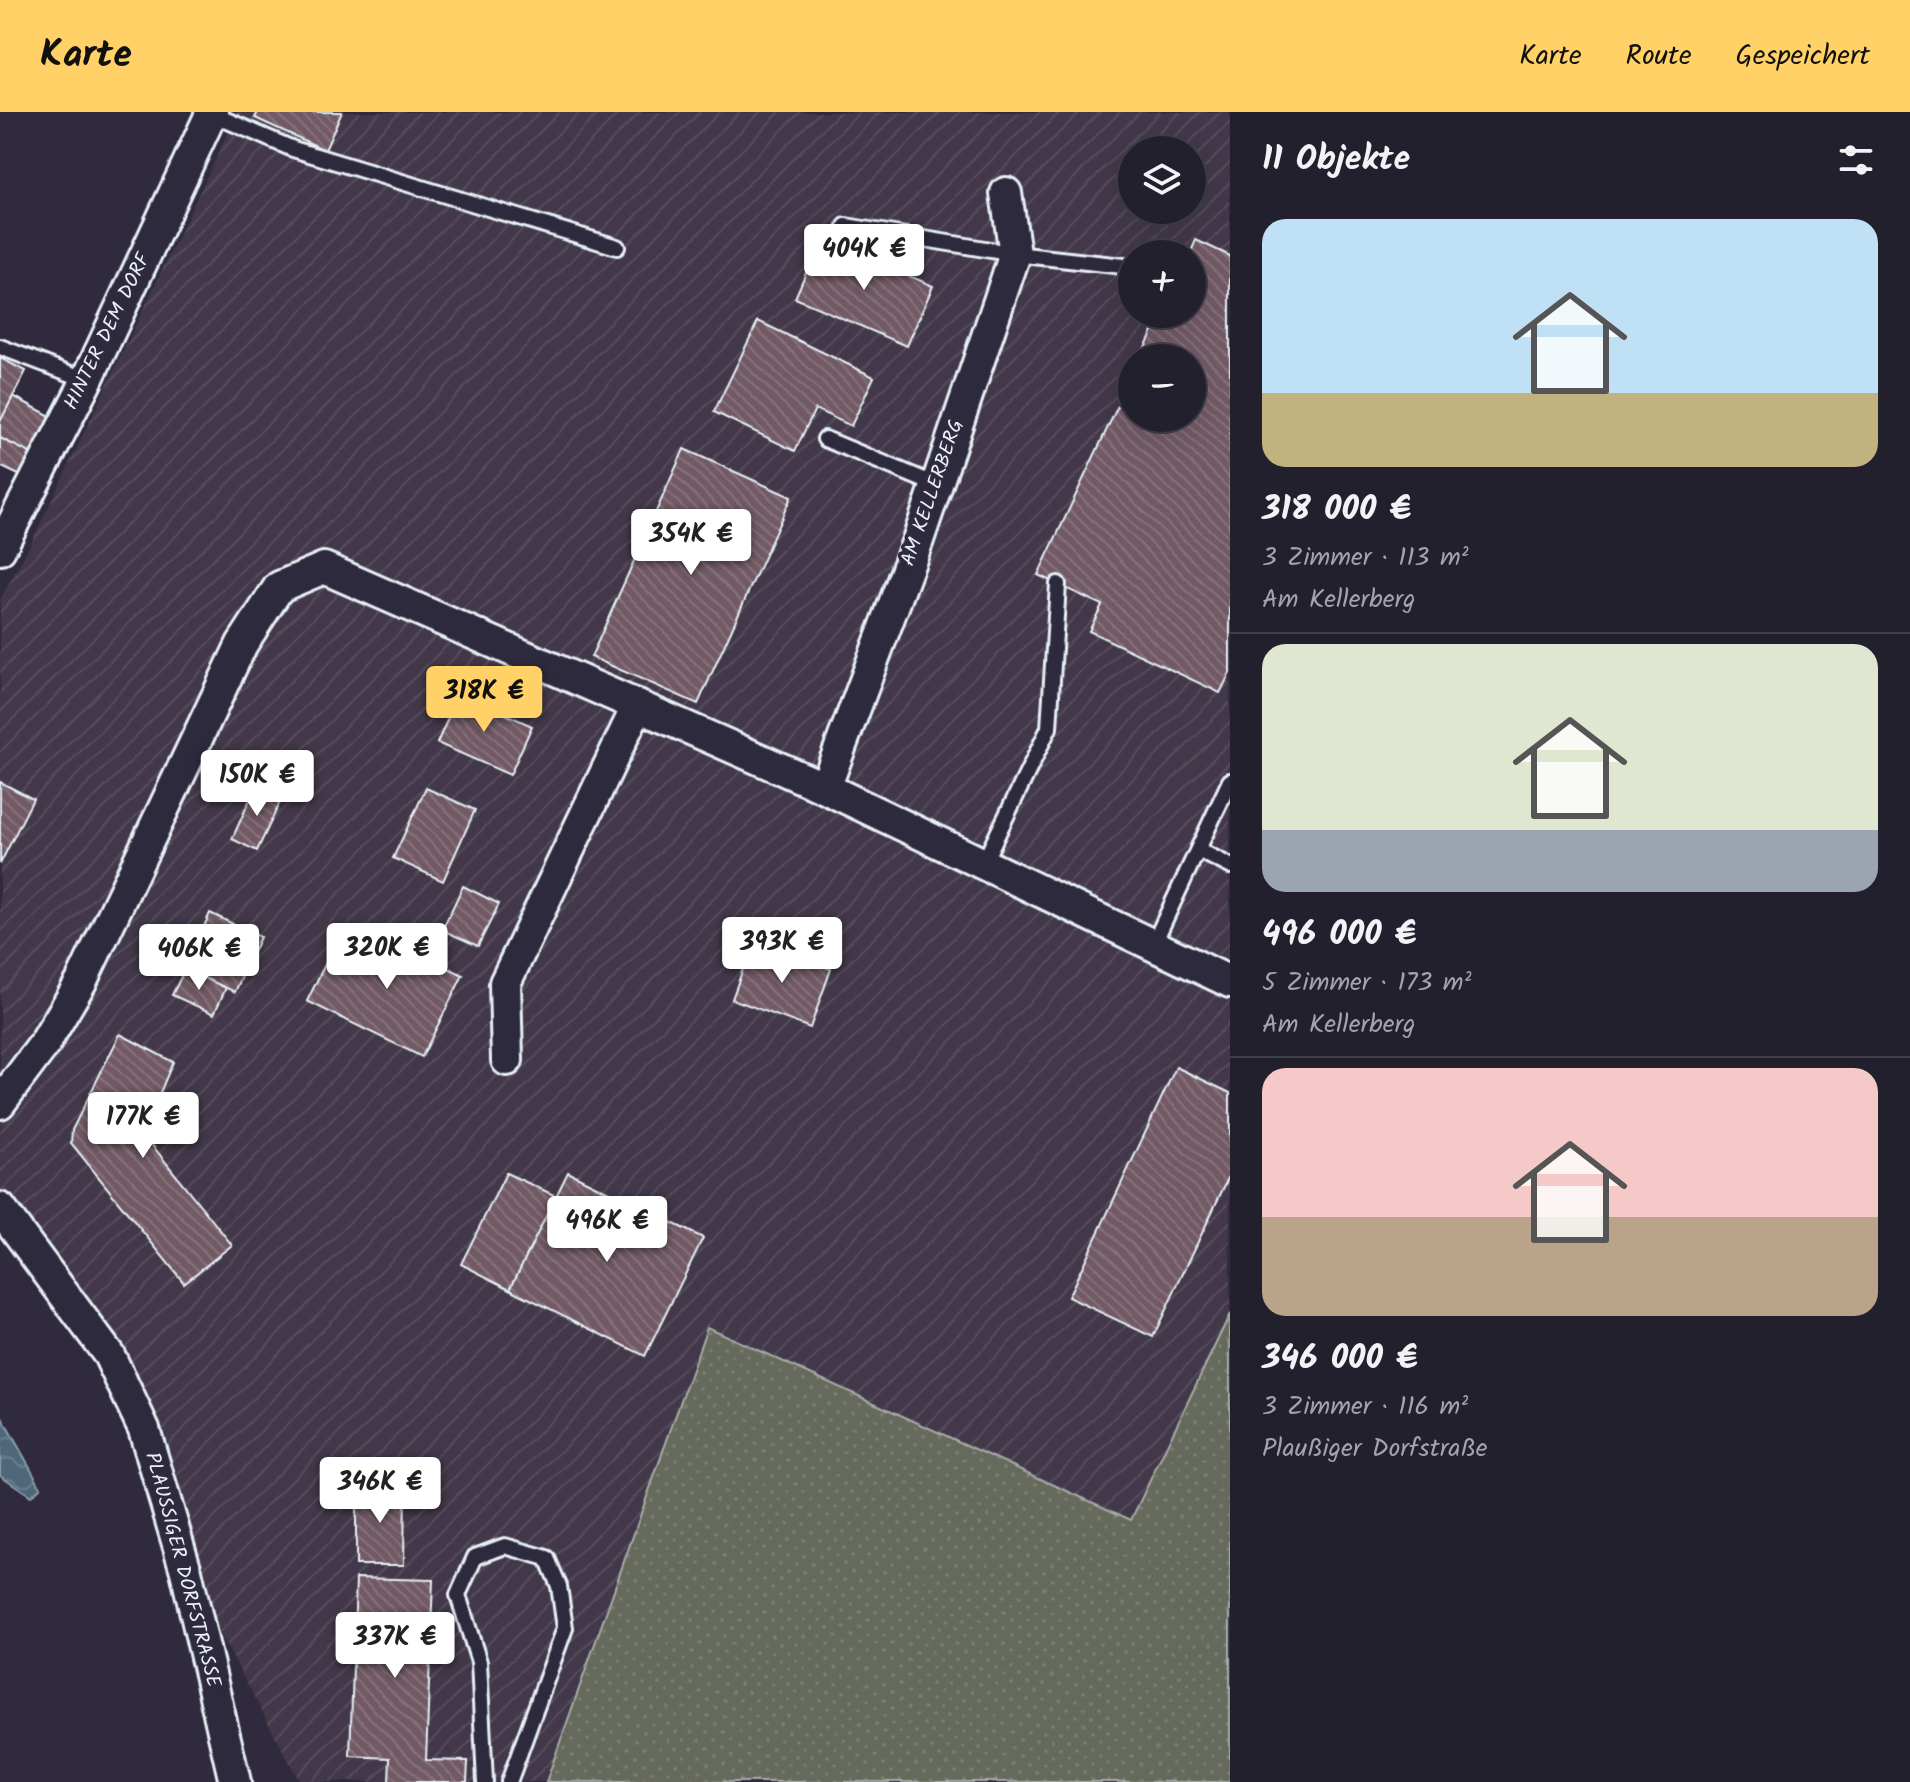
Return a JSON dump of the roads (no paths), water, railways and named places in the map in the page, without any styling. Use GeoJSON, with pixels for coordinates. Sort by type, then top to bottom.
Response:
{"type":"FeatureCollection","features":[{"type":"Feature","properties":{"kind":"street","name":"HINTER DEM DORF"},"geometry":{"type":"LineString","coordinates":[[0,549],[87,380],[212,113]]}},
{"type":"Feature","properties":{"kind":"street","name":"AM KELLERBERG"},"geometry":{"type":"LineString","coordinates":[[825,788],[936,485],[1015,254],[1006,193]]}},
{"type":"Feature","properties":{"kind":"street"},"geometry":{"type":"LineString","coordinates":[[0,1103],[45,1043],[81,982],[242,644],[279,587],[324,568],[825,788],[1230,982]]}},
{"type":"Feature","properties":{"kind":"street"},"geometry":{"type":"LineString","coordinates":[[507,1060],[505,983],[638,705]]}},
{"type":"Feature","properties":{"kind":"street","name":"PLAUSSIGER DORFSTRASSE"},"geometry":{"type":"LineString","coordinates":[[0,1208],[109,1355],[144,1429],[186,1571],[235,1782]]}},
{"type":"Feature","properties":{"kind":"lane"},"geometry":{"type":"LineString","coordinates":[[212,113],[293,149],[617,247]]}},
{"type":"Feature","properties":{"kind":"lane"},"geometry":{"type":"LineString","coordinates":[[846,226],[1015,254],[1118,265]]}},
{"type":"Feature","properties":{"kind":"lane"},"geometry":{"type":"LineString","coordinates":[[0,347],[87,380]]}},
{"type":"Feature","properties":{"kind":"lane"},"geometry":{"type":"LineString","coordinates":[[825,439],[936,485]]}},
{"type":"Feature","properties":{"kind":"lane"},"geometry":{"type":"LineString","coordinates":[[983,864],[1049,728],[1058,584]]}},
{"type":"Feature","properties":{"kind":"lane"},"geometry":{"type":"LineString","coordinates":[[1153,945],[1230,781]]}},
{"type":"Feature","properties":{"kind":"lane"},"geometry":{"type":"LineString","coordinates":[[1198,850],[1230,866]]}},
{"type":"Feature","properties":{"kind":"lane"},"geometry":{"type":"LineString","coordinates":[[485,1782],[479,1662],[458,1595],[475,1557],[505,1546],[547,1558],[559,1586],[565,1628],[509,1782]]}},
{"type":"Feature","properties":{"kind":"water"},"geometry":{"type":"Polygon","coordinates":[[[0,1414],[41,1487],[31,1496],[0,1475],[0,1414]]]}}]}
